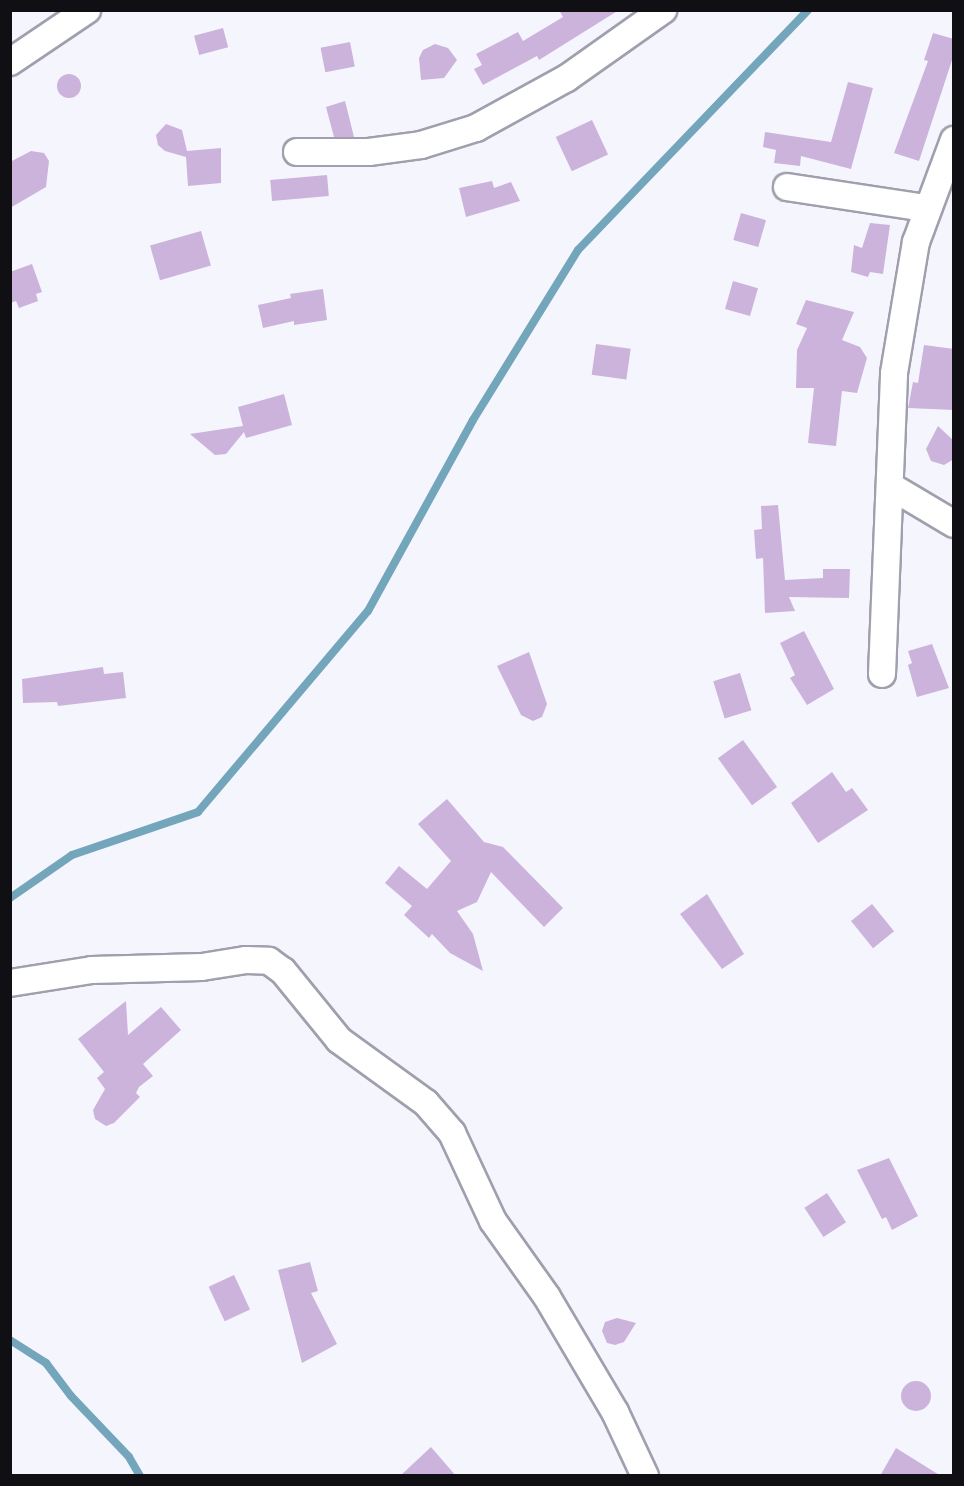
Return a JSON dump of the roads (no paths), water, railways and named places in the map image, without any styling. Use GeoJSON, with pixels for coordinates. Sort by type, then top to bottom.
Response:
{"type":"FeatureCollection","features":[{"type":"Feature","properties":{"kind":"street"},"geometry":{"type":"LineString","coordinates":[[10,63],[87,10]]}},
{"type":"Feature","properties":{"kind":"street"},"geometry":{"type":"LineString","coordinates":[[297,152],[369,152],[421,145],[476,128],[567,78],[663,10]]}},
{"type":"Feature","properties":{"kind":"street"},"geometry":{"type":"LineString","coordinates":[[882,674],[886,549],[892,487],[894,373],[916,242],[926,208],[954,140]]}},
{"type":"Feature","properties":{"kind":"street"},"geometry":{"type":"LineString","coordinates":[[786,187],[926,208]]}},
{"type":"Feature","properties":{"kind":"street"},"geometry":{"type":"LineString","coordinates":[[892,487],[954,524]]}},
{"type":"Feature","properties":{"kind":"street"},"geometry":{"type":"LineString","coordinates":[[10,983],[92,970],[202,967],[246,960],[269,961],[283,971],[339,1040],[426,1103],[452,1133],[493,1221],[547,1297],[615,1412],[645,1476]]}},
{"type":"Feature","properties":{"kind":"waterway"},"geometry":{"type":"LineString","coordinates":[[10,898],[72,855],[198,812],[368,611],[473,420],[578,250],[808,10]]}},
{"type":"Feature","properties":{"kind":"waterway"},"geometry":{"type":"LineString","coordinates":[[10,1340],[46,1363],[71,1396],[129,1457],[140,1476]]}}]}
